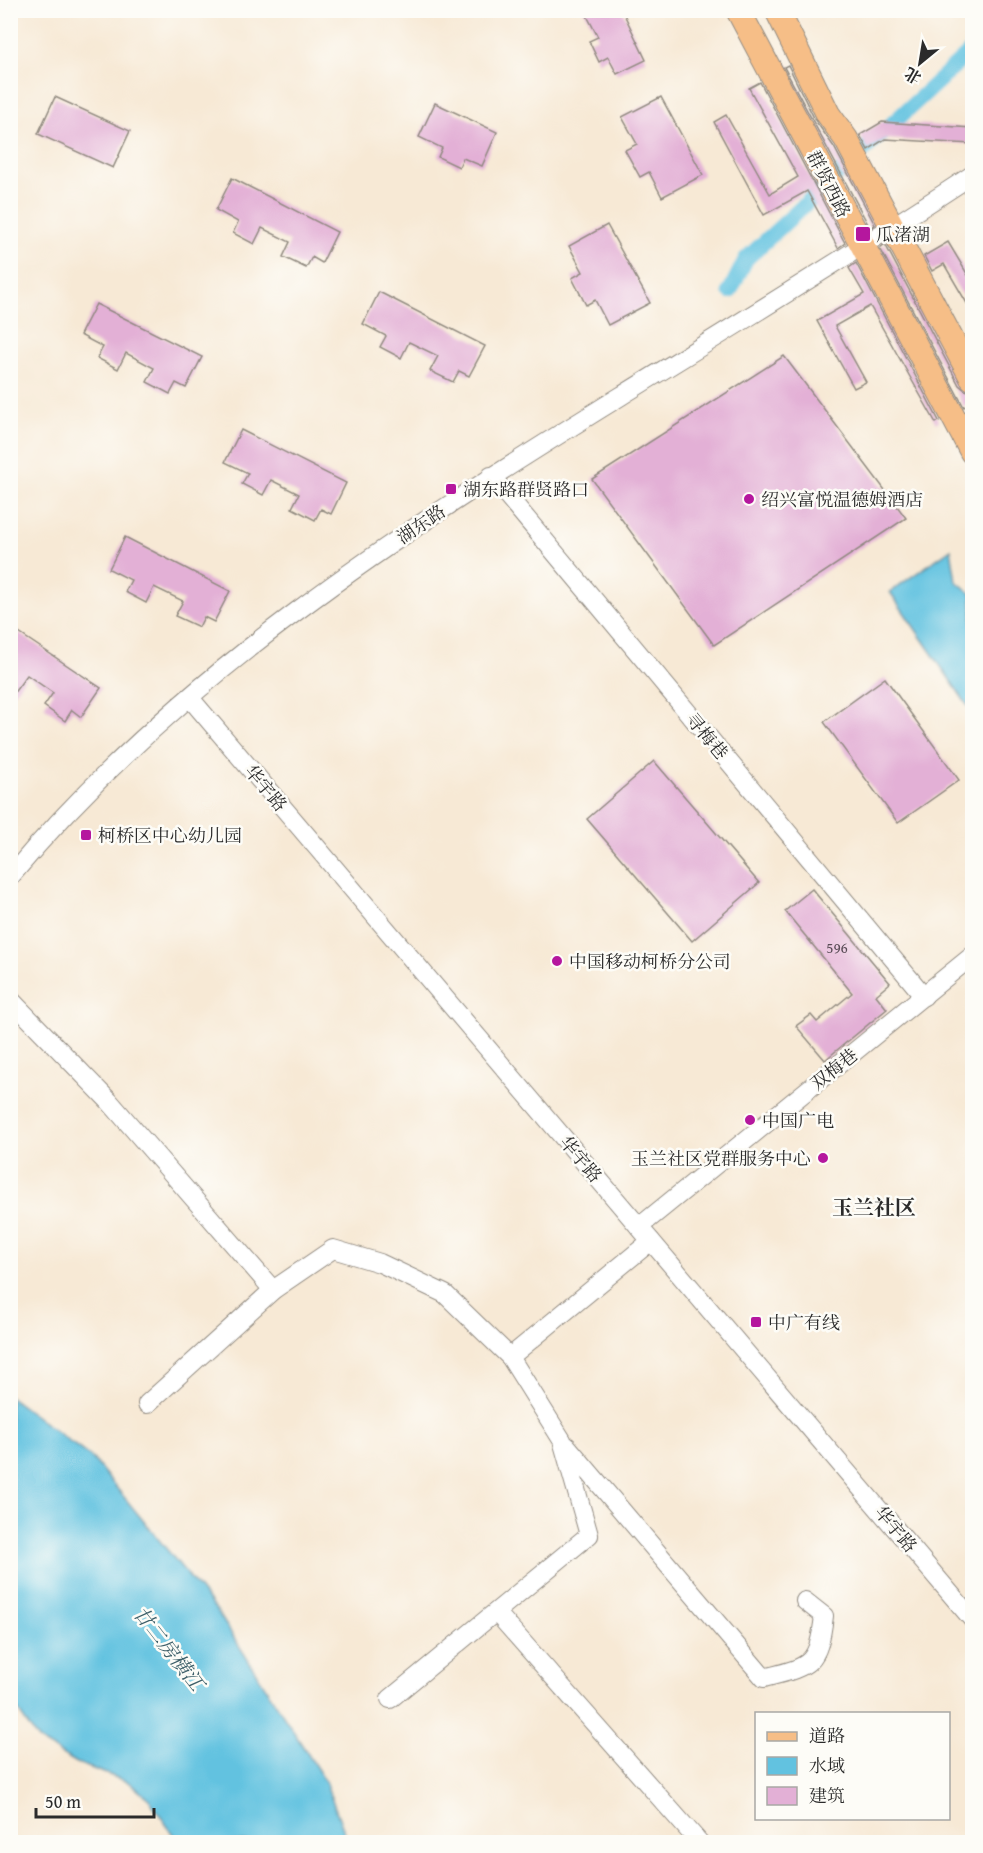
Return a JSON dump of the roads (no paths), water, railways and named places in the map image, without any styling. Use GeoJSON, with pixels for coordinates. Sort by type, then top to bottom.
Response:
{"type":"FeatureCollection","features":[{"type":"Feature","properties":{"kind":"main road","name":"群贤西路"},"geometry":{"type":"LineString","coordinates":[[738,10],[972,452]]}},
{"type":"Feature","properties":{"kind":"main road","name":"群贤西路"},"geometry":{"type":"LineString","coordinates":[[777,10],[828,114],[846,139],[972,378]]}},
{"type":"Feature","properties":{"kind":"street","name":"湖东路"},"geometry":{"type":"LineString","coordinates":[[10,877],[118,760],[290,614],[490,476],[892,229],[972,175]]}},
{"type":"Feature","properties":{"kind":"street","name":"寻梅巷"},"geometry":{"type":"LineString","coordinates":[[490,476],[924,996]]}},
{"type":"Feature","properties":{"kind":"street","name":"华宇路"},"geometry":{"type":"LineString","coordinates":[[190,698],[972,1619]]}},
{"type":"Feature","properties":{"kind":"street","name":"双梅巷"},"geometry":{"type":"LineString","coordinates":[[639,1227],[972,956]]}},
{"type":"Feature","properties":{"kind":"street"},"geometry":{"type":"LineString","coordinates":[[10,999],[109,1101],[273,1290]]}},
{"type":"Feature","properties":{"kind":"street"},"geometry":{"type":"LineString","coordinates":[[510,1358],[651,1241]]}},
{"type":"Feature","properties":{"kind":"street"},"geometry":{"type":"LineString","coordinates":[[147,1404],[273,1290],[333,1249],[380,1263],[445,1294],[510,1358],[561,1440],[764,1678],[802,1668],[820,1648],[824,1616],[805,1600]]}},
{"type":"Feature","properties":{"kind":"street"},"geometry":{"type":"LineString","coordinates":[[390,1700],[589,1535],[561,1440]]}},
{"type":"Feature","properties":{"kind":"street"},"geometry":{"type":"LineString","coordinates":[[496,1612],[699,1842]]}},
{"type":"Feature","properties":{"kind":"water"},"geometry":{"type":"Polygon","coordinates":[[[951,549],[956,581],[972,594],[972,712],[890,592],[951,549]]]}},
{"type":"Feature","properties":{"kind":"water","name":"廿二房横江"},"geometry":{"type":"Polygon","coordinates":[[[10,1397],[93,1459],[217,1611],[325,1781],[348,1842],[178,1842],[149,1799],[128,1782],[77,1763],[38,1740],[11,1700],[10,1397]]]}},
{"type":"Feature","properties":{"kind":"waterway"},"geometry":{"type":"LineString","coordinates":[[730,291],[746,259],[972,50]]}},
{"type":"Feature","properties":{"kind":"place","name":"瓜渚湖"},"geometry":{"type":"Point","coordinates":[863,234]}},
{"type":"Feature","properties":{"kind":"place","name":"湖东路群贤路口"},"geometry":{"type":"Point","coordinates":[451,489]}},
{"type":"Feature","properties":{"kind":"place","name":"绍兴富悦温德姆酒店"},"geometry":{"type":"Point","coordinates":[749,499]}},
{"type":"Feature","properties":{"kind":"place","name":"柯桥区中心幼儿园"},"geometry":{"type":"Point","coordinates":[86,835]}},
{"type":"Feature","properties":{"kind":"place","name":"中国移动柯桥分公司"},"geometry":{"type":"Point","coordinates":[557,961]}},
{"type":"Feature","properties":{"kind":"place","name":"中国广电"},"geometry":{"type":"Point","coordinates":[750,1120]}},
{"type":"Feature","properties":{"kind":"place","name":"玉兰社区党群服务中心"},"geometry":{"type":"Point","coordinates":[823,1158]}},
{"type":"Feature","properties":{"kind":"place","name":"中广有线"},"geometry":{"type":"Point","coordinates":[756,1322]}},
{"type":"Feature","properties":{"kind":"district","name":"玉兰社区"},"geometry":{"type":"Point","coordinates":[874,1207]}}]}
